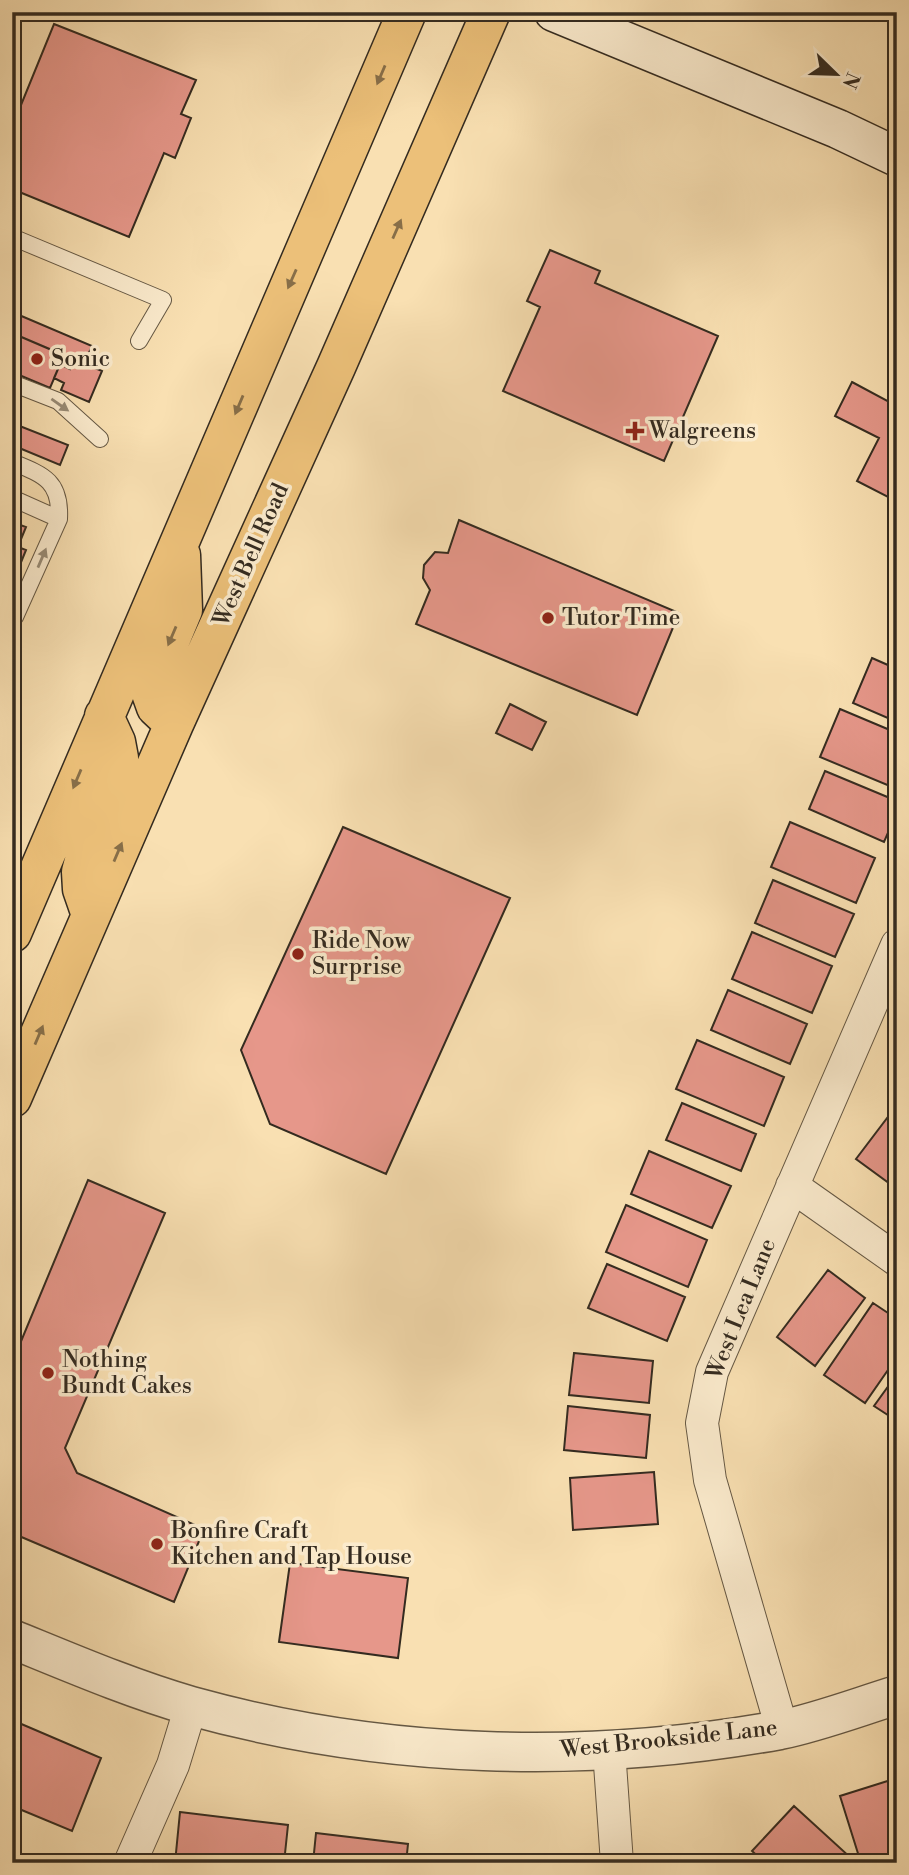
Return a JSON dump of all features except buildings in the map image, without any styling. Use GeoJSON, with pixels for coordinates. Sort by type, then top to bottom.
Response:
{"type":"FeatureCollection","features":[{"type":"Feature","properties":{"kind":"main road"},"geometry":{"type":"LineString","coordinates":[[12,933],[407,12]]}},
{"type":"Feature","properties":{"kind":"main road","name":"West Bell Road"},"geometry":{"type":"LineString","coordinates":[[12,1098],[174,724],[336,368],[491,12]]}},
{"type":"Feature","properties":{"kind":"main road"},"geometry":{"type":"LineString","coordinates":[[174,724],[156,707],[151,694],[155,677],[183,610],[180,546]]}},
{"type":"Feature","properties":{"kind":"main road"},"geometry":{"type":"LineString","coordinates":[[91,915],[82,889],[81,872],[118,775],[120,758],[104,716]]}},
{"type":"Feature","properties":{"kind":"street"},"geometry":{"type":"LineString","coordinates":[[554,12],[838,129],[897,157]]}},
{"type":"Feature","properties":{"kind":"street","name":"West Lea Lane"},"geometry":{"type":"LineString","coordinates":[[782,1729],[710,1480],[702,1423],[712,1372],[897,944]]}},
{"type":"Feature","properties":{"kind":"street"},"geometry":{"type":"LineString","coordinates":[[792,1185],[897,1260]]}},
{"type":"Feature","properties":{"kind":"street","name":"West Brookside Lane"},"geometry":{"type":"LineString","coordinates":[[12,1639],[110,1679],[191,1706],[280,1727],[375,1743],[508,1753],[609,1750],[782,1729],[897,1695]]}},
{"type":"Feature","properties":{"kind":"street"},"geometry":{"type":"LineString","coordinates":[[130,1863],[173,1765],[191,1706]]}},
{"type":"Feature","properties":{"kind":"street"},"geometry":{"type":"LineString","coordinates":[[609,1750],[617,1863]]}},
{"type":"Feature","properties":{"kind":"lane"},"geometry":{"type":"LineString","coordinates":[[12,237],[163,300],[139,341]]}},
{"type":"Feature","properties":{"kind":"lane"},"geometry":{"type":"LineString","coordinates":[[12,383],[58,401],[100,439]]}},
{"type":"Feature","properties":{"kind":"lane"},"geometry":{"type":"LineString","coordinates":[[12,462],[34,471],[56,489],[60,506],[59,519],[23,603],[12,618]]}},
{"type":"Feature","properties":{"kind":"lane"},"geometry":{"type":"LineString","coordinates":[[12,498],[59,519]]}},
{"type":"Feature","properties":{"kind":"place","name":"Sonic"},"geometry":{"type":"Point","coordinates":[37,359]}},
{"type":"Feature","properties":{"kind":"place","name":"Walgreens"},"geometry":{"type":"Point","coordinates":[635,431]}},
{"type":"Feature","properties":{"kind":"place","name":"Tutor Time"},"geometry":{"type":"Point","coordinates":[548,618]}},
{"type":"Feature","properties":{"kind":"place","name":"Ride Now Surprise"},"geometry":{"type":"Point","coordinates":[298,954]}},
{"type":"Feature","properties":{"kind":"place","name":"Nothing Bundt Cakes"},"geometry":{"type":"Point","coordinates":[48,1373]}},
{"type":"Feature","properties":{"kind":"place","name":"Bonfire Craft Kitchen and Tap House"},"geometry":{"type":"Point","coordinates":[157,1544]}}]}
